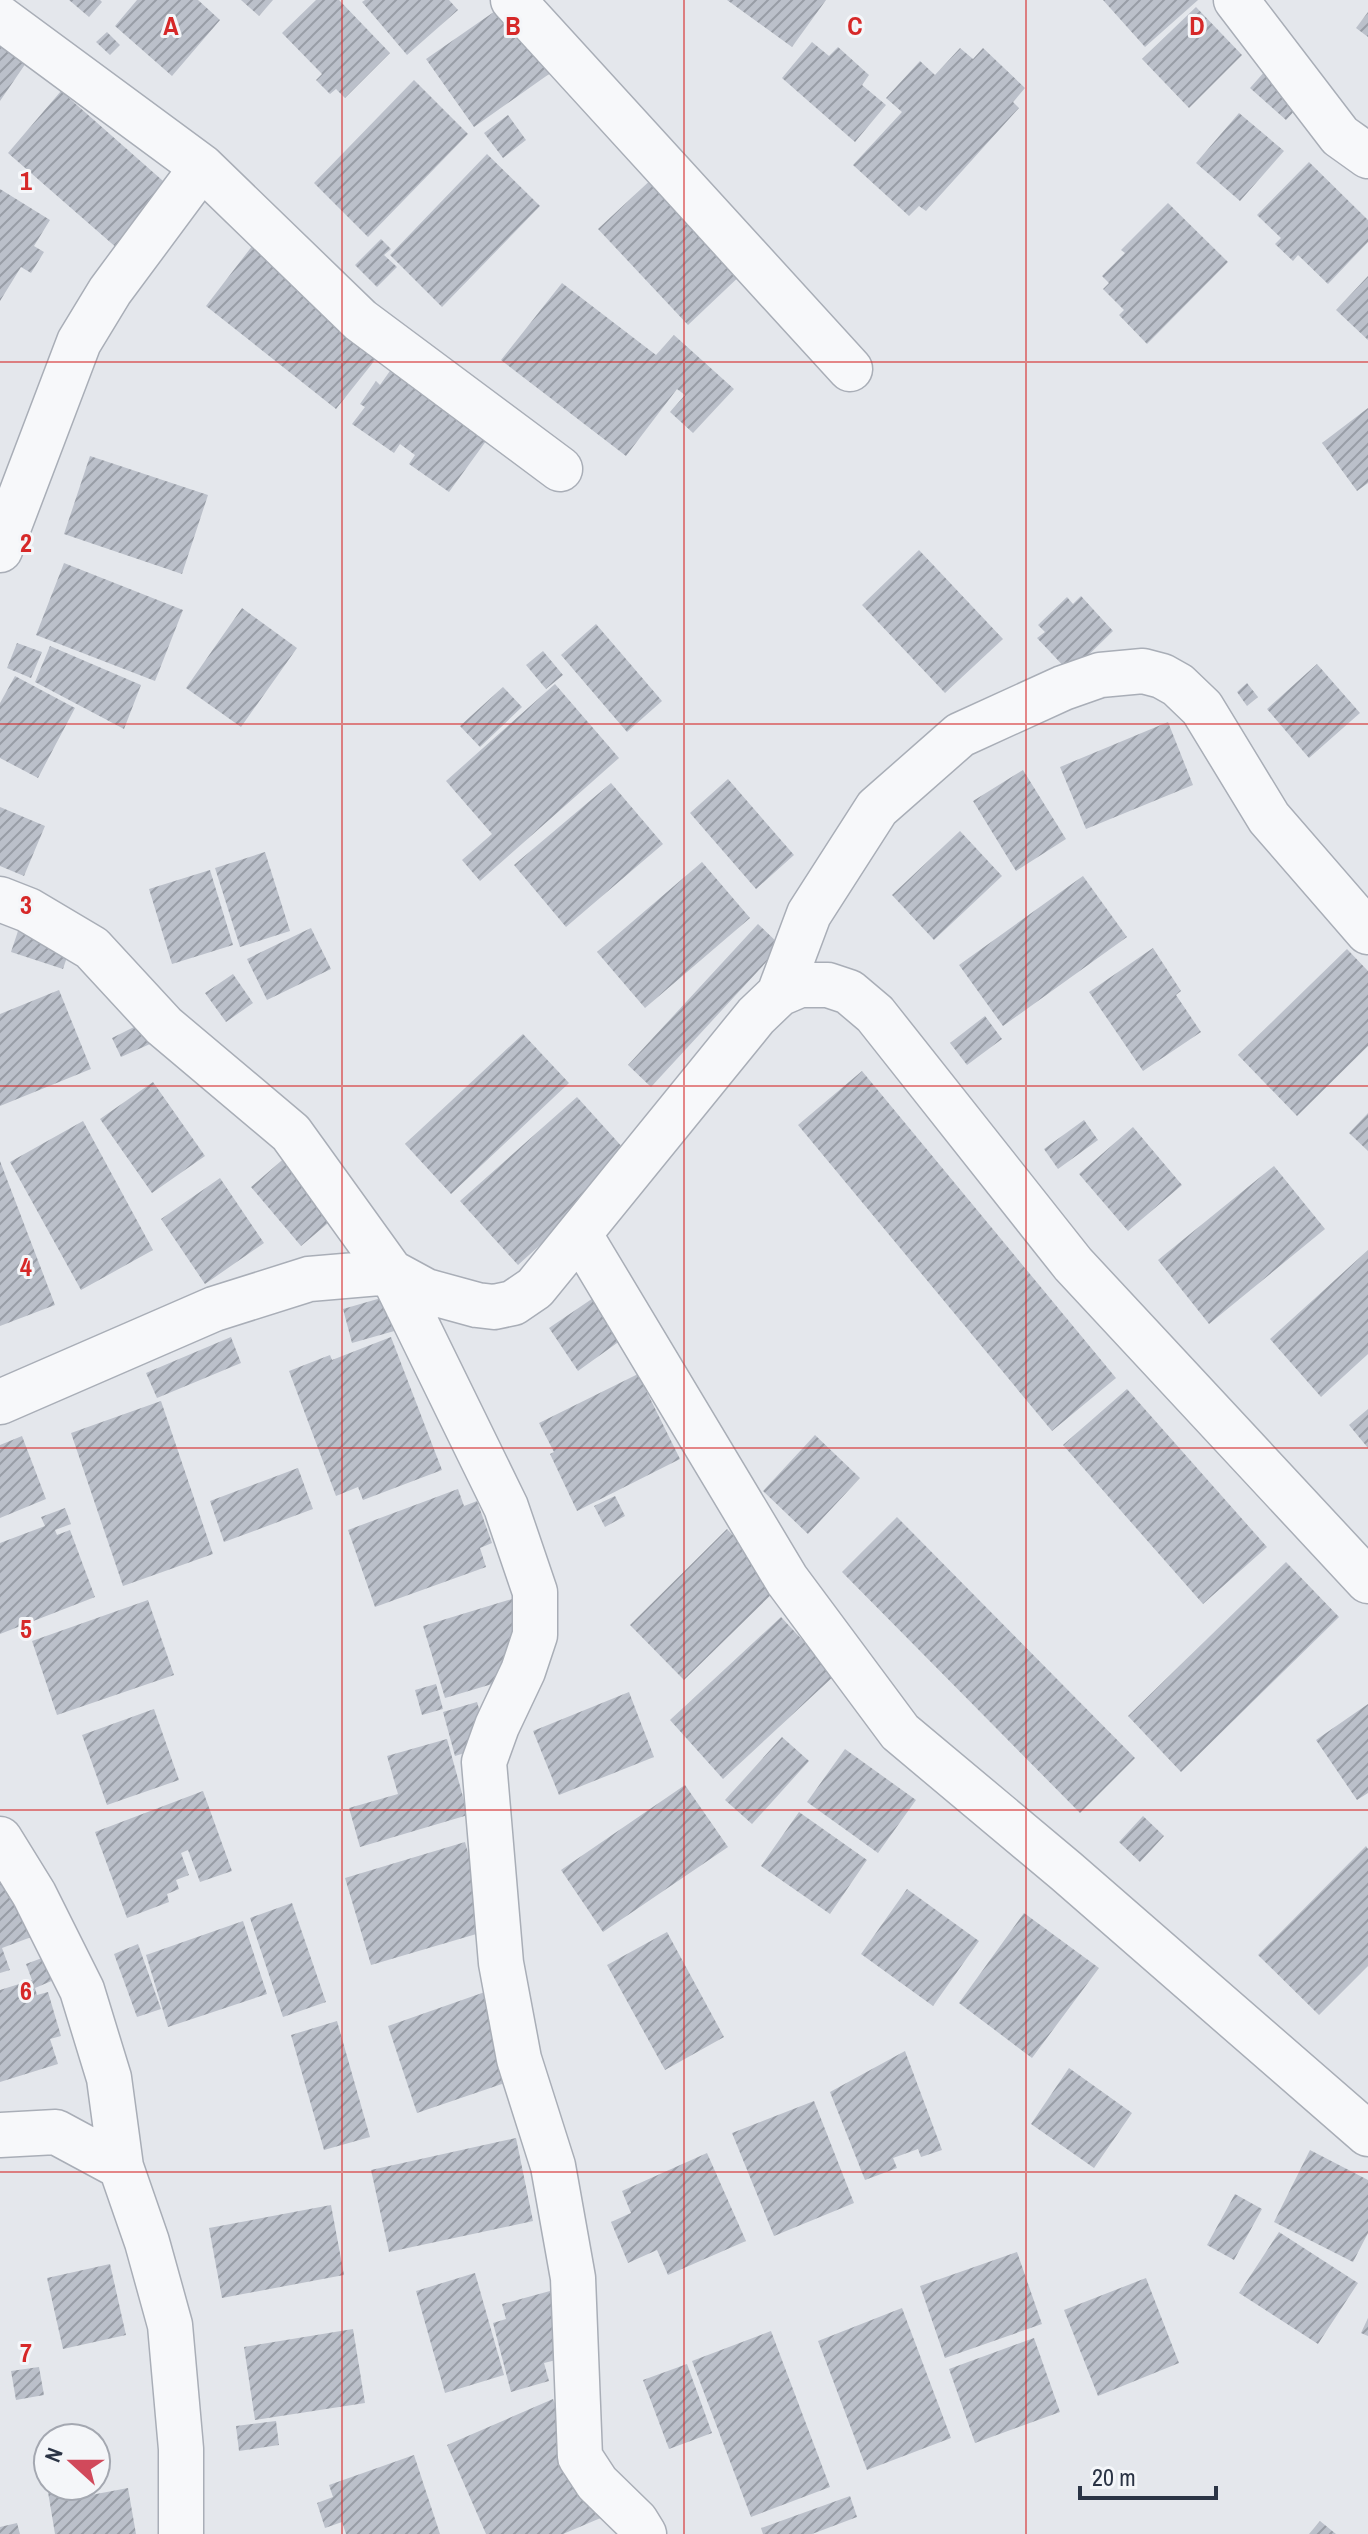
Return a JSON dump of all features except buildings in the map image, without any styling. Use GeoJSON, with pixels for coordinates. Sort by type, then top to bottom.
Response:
{"type":"FeatureCollection","features":[{"type":"Feature","properties":{"kind":"street"},"geometry":{"type":"LineString","coordinates":[[513,0],[850,369]]}},
{"type":"Feature","properties":{"kind":"street"},"geometry":{"type":"LineString","coordinates":[[1236,0],[1340,136],[1368,156]]}},
{"type":"Feature","properties":{"kind":"street"},"geometry":{"type":"LineString","coordinates":[[0,18],[202,167],[360,320],[560,469]]}},
{"type":"Feature","properties":{"kind":"street"},"geometry":{"type":"LineString","coordinates":[[0,550],[79,342],[110,291],[202,167]]}},
{"type":"Feature","properties":{"kind":"street"},"geometry":{"type":"LineString","coordinates":[[779,994],[809,914],[877,808],[960,735],[1063,688],[1100,675],[1143,671],[1162,676],[1178,685],[1202,708],[1269,818],[1368,932]]}},
{"type":"Feature","properties":{"kind":"street"},"geometry":{"type":"LineString","coordinates":[[0,899],[28,910],[92,948],[164,1026],[291,1133],[391,1272],[506,1507],[535,1592],[535,1635],[484,1762],[501,1963],[519,2059],[553,2166],[573,2278],[580,2457],[597,2483],[636,2521],[644,2534]]}},
{"type":"Feature","properties":{"kind":"street"},"geometry":{"type":"LineString","coordinates":[[0,1402],[214,1309],[309,1279],[391,1272],[426,1291],[477,1305],[513,1303],[535,1288],[580,1235],[756,1016],[779,994],[800,985],[828,985],[849,992],[875,1014],[1073,1264],[1368,1581]]}},
{"type":"Feature","properties":{"kind":"street"},"geometry":{"type":"LineString","coordinates":[[580,1235],[787,1580],[900,1732],[1066,1871],[1368,2134]]}},
{"type":"Feature","properties":{"kind":"street"},"geometry":{"type":"LineString","coordinates":[[0,1839],[34,1894],[82,1990],[109,2078],[121,2167],[147,2242],[170,2325],[181,2449],[181,2534]]}},
{"type":"Feature","properties":{"kind":"street"},"geometry":{"type":"LineString","coordinates":[[56,2132],[109,2078]]}},
{"type":"Feature","properties":{"kind":"street"},"geometry":{"type":"LineString","coordinates":[[0,2135],[56,2132],[121,2167]]}}]}
